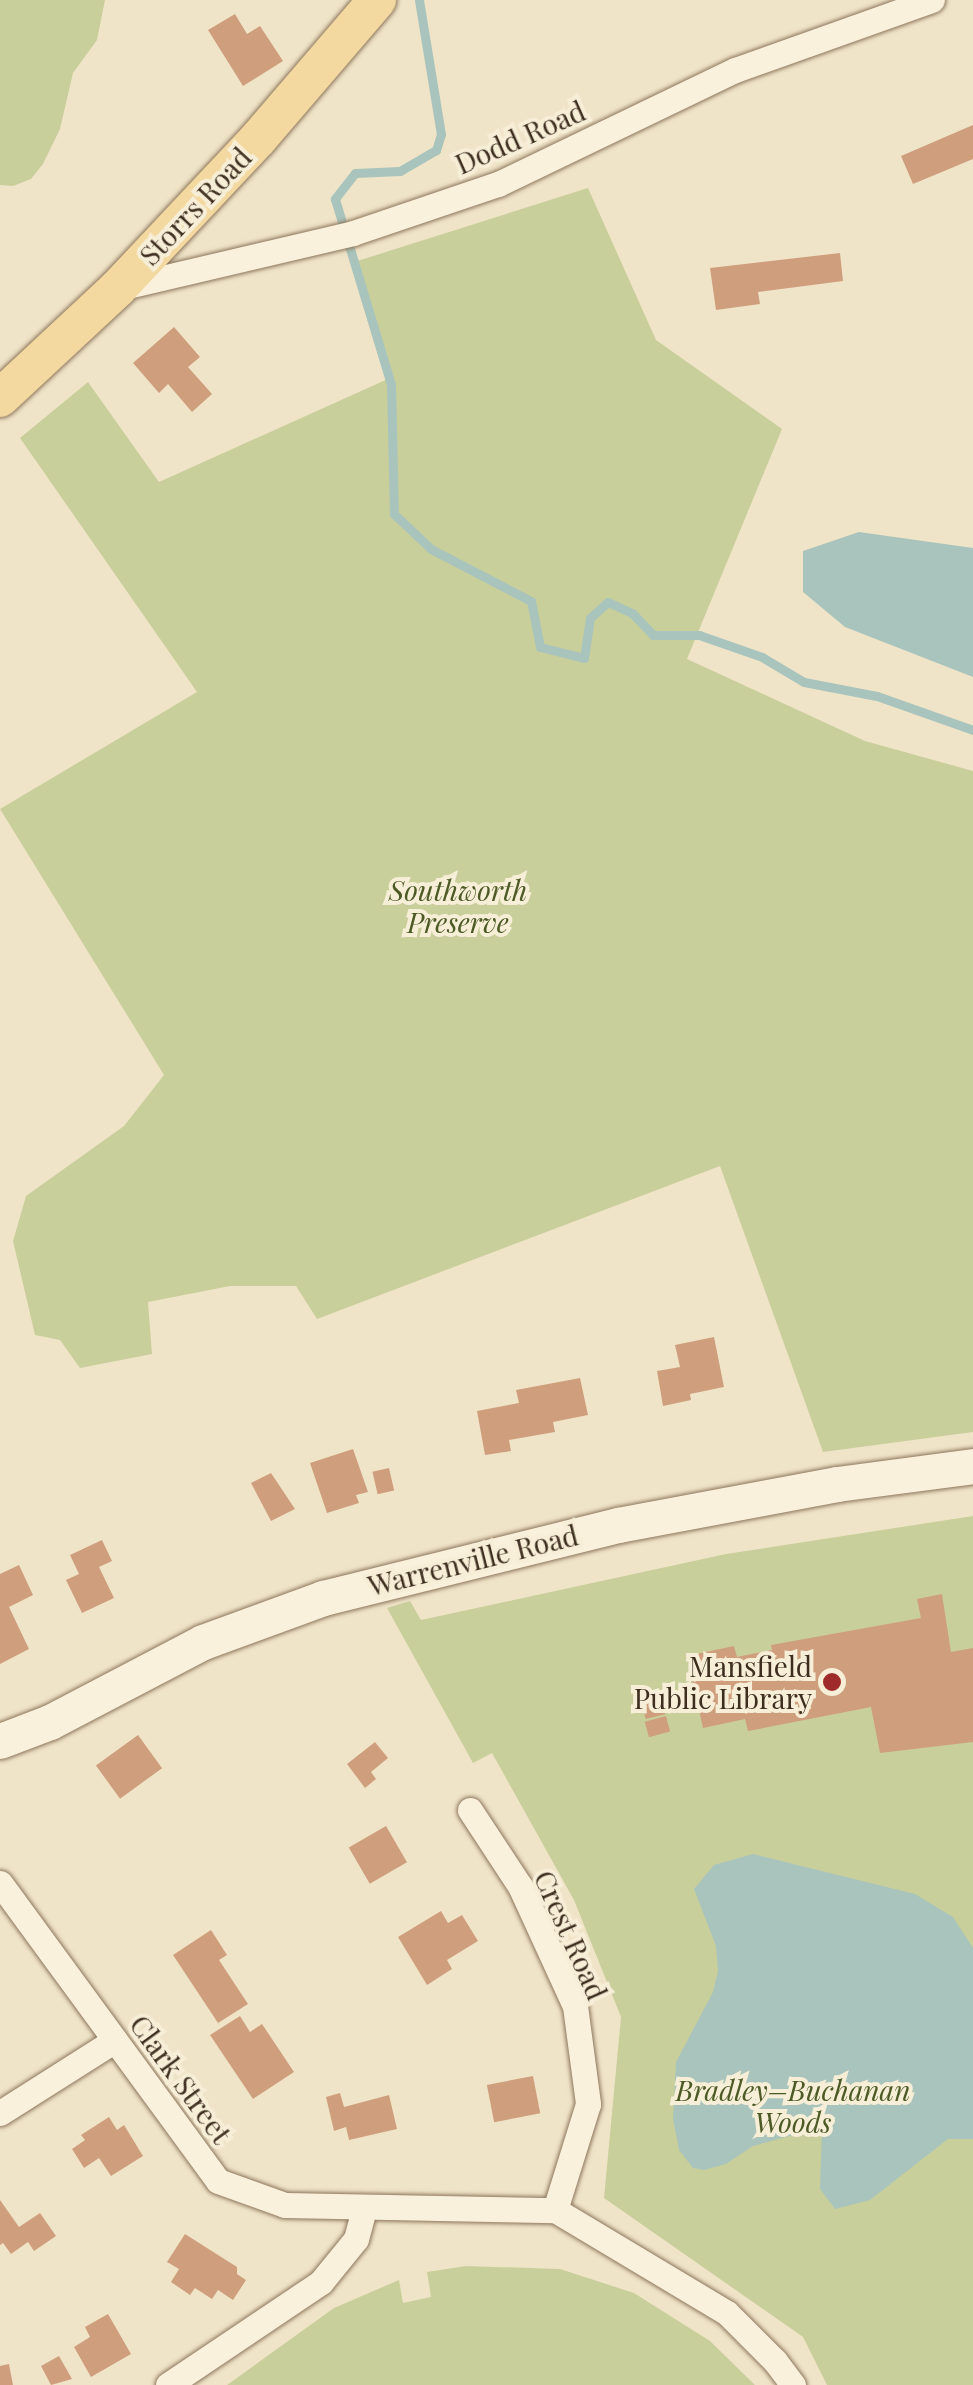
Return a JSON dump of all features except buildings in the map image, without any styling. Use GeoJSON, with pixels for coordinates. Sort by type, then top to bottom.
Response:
{"type":"FeatureCollection","features":[{"type":"Feature","properties":{"kind":"main road","name":"Storrs Road"},"geometry":{"type":"LineString","coordinates":[[0,398],[118,288],[258,138],[377,0]]}},
{"type":"Feature","properties":{"kind":"main road","name":"Warrenville Road"},"geometry":{"type":"LineString","coordinates":[[0,1742],[50,1722],[204,1642],[324,1598],[618,1525],[836,1484],[973,1466]]}},
{"type":"Feature","properties":{"kind":"street","name":"Dodd Road"},"geometry":{"type":"LineString","coordinates":[[118,288],[353,233],[498,184],[735,70],[932,0]]}},
{"type":"Feature","properties":{"kind":"street","name":"Crest Road"},"geometry":{"type":"LineString","coordinates":[[470,1810],[520,1886],[575,2006],[588,2104],[554,2210]]}},
{"type":"Feature","properties":{"kind":"street","name":"Clark Street"},"geometry":{"type":"LineString","coordinates":[[0,1882],[218,2181],[285,2205],[554,2210]]}},
{"type":"Feature","properties":{"kind":"street"},"geometry":{"type":"LineString","coordinates":[[0,2113],[115,2040]]}},
{"type":"Feature","properties":{"kind":"street"},"geometry":{"type":"LineString","coordinates":[[168,2385],[321,2282],[356,2239],[364,2209]]}},
{"type":"Feature","properties":{"kind":"street"},"geometry":{"type":"LineString","coordinates":[[554,2210],[727,2313],[776,2361],[793,2385]]}},
{"type":"Feature","properties":{"kind":"green space"},"geometry":{"type":"Polygon","coordinates":[[[0,0],[105,0],[97,40],[73,73],[60,129],[43,164],[31,179],[13,186],[0,185],[0,0]]]}},
{"type":"Feature","properties":{"kind":"green space","name":"Southworth Preserve"},"geometry":{"type":"Polygon","coordinates":[[[588,188],[656,340],[782,429],[687,659],[865,741],[973,771],[973,1432],[823,1452],[720,1166],[317,1319],[296,1286],[230,1286],[148,1302],[152,1354],[80,1368],[60,1340],[35,1335],[13,1241],[26,1196],[124,1126],[164,1075],[0,809],[197,692],[20,438],[88,382],[159,482],[390,378],[351,263],[588,188]]]}},
{"type":"Feature","properties":{"kind":"green space","name":"Bradley–Buchanan Woods"},"geometry":{"type":"Polygon","coordinates":[[[973,1516],[973,2385],[827,2385],[803,2337],[604,2198],[621,2017],[574,1900],[492,1753],[473,1763],[387,1608],[410,1601],[421,1620],[726,1554],[973,1516]]]}},
{"type":"Feature","properties":{"kind":"green space"},"geometry":{"type":"Polygon","coordinates":[[[466,2266],[560,2269],[634,2293],[710,2341],[755,2385],[227,2385],[334,2308],[399,2280],[403,2303],[431,2297],[427,2272],[466,2266]]]}},
{"type":"Feature","properties":{"kind":"water"},"geometry":{"type":"Polygon","coordinates":[[[859,532],[973,548],[973,677],[845,627],[803,592],[803,551],[859,532]]]}},
{"type":"Feature","properties":{"kind":"water"},"geometry":{"type":"Polygon","coordinates":[[[753,1854],[915,1894],[953,1917],[973,1948],[973,2139],[948,2139],[870,2200],[835,2209],[820,2189],[822,2127],[753,2146],[726,2164],[704,2170],[693,2168],[679,2150],[673,2119],[676,2062],[713,1992],[718,1971],[716,1946],[694,1889],[714,1865],[753,1854]]]}},
{"type":"Feature","properties":{"kind":"waterway"},"geometry":{"type":"LineString","coordinates":[[419,0],[441,134],[436,150],[400,171],[355,173],[335,199],[391,384],[394,514],[431,549],[531,601],[540,647],[584,658],[590,618],[608,602],[632,613],[653,635],[699,635],[762,657],[804,682],[877,696],[973,730]]}},
{"type":"Feature","properties":{"kind":"place","name":"Mansfield Public Library"},"geometry":{"type":"Point","coordinates":[832,1682]}}]}
